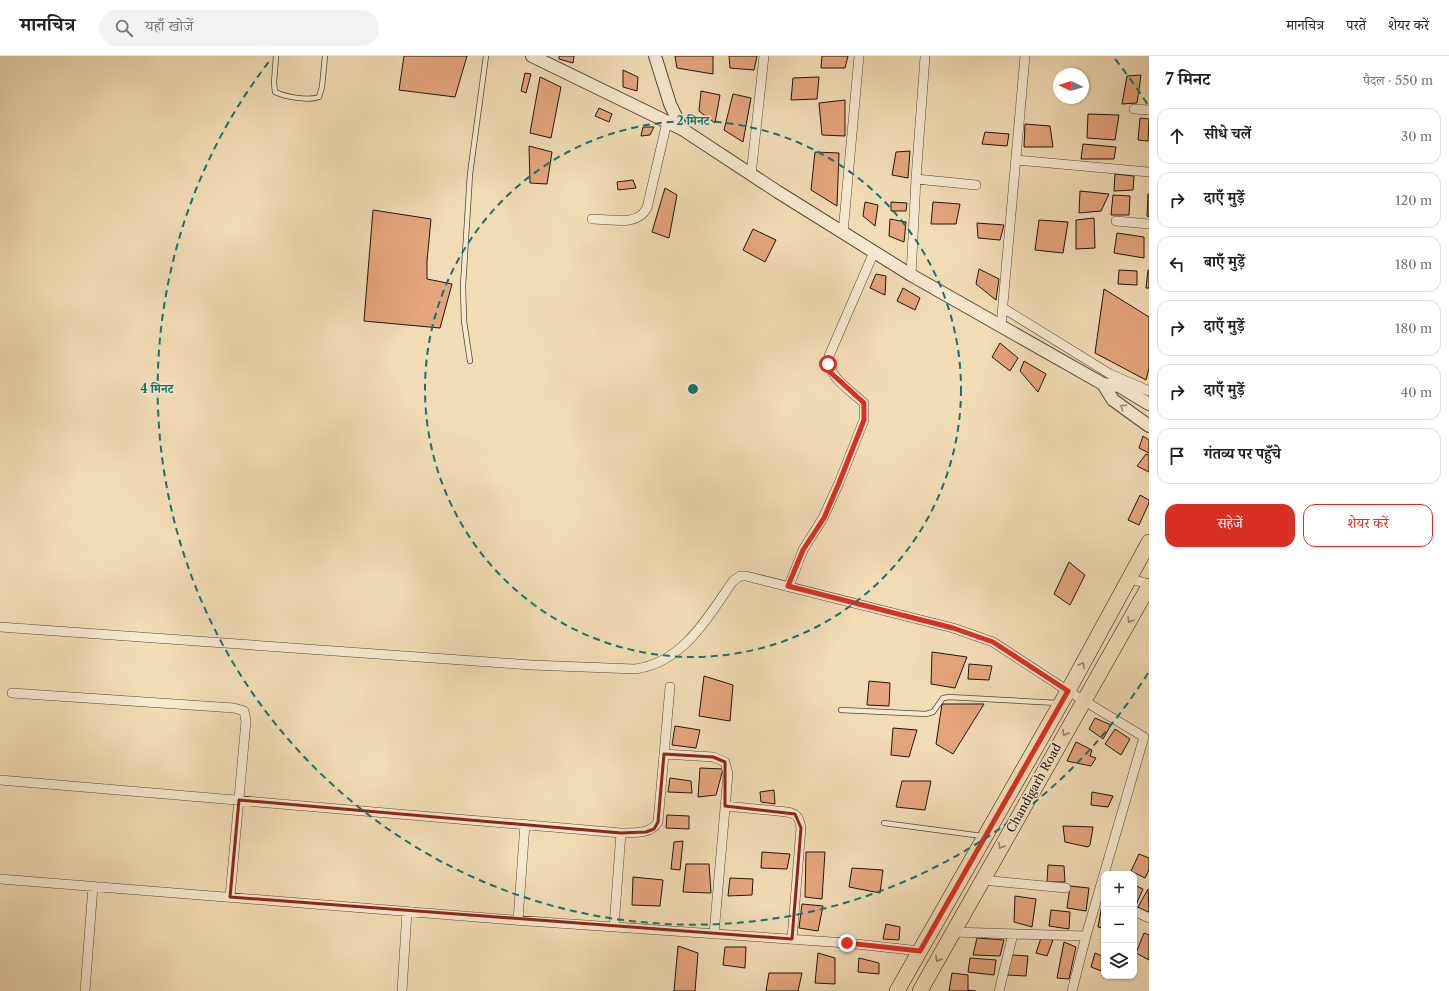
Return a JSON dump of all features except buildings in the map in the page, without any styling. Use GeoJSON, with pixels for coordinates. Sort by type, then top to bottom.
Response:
{"type":"FeatureCollection","features":[{"type":"Feature","properties":{"kind":"main road"},"geometry":{"type":"LineString","coordinates":[[897,991],[1064,697],[1149,542]]}},
{"type":"Feature","properties":{"kind":"main road","name":"Chandigarh Road"},"geometry":{"type":"LineString","coordinates":[[920,991],[1149,585]]}},
{"type":"Feature","properties":{"kind":"street"},"geometry":{"type":"LineString","coordinates":[[532,56],[682,129],[843,233],[912,275],[1103,384],[1119,386],[1149,404]]}},
{"type":"Feature","properties":{"kind":"street"},"geometry":{"type":"LineString","coordinates":[[655,56],[670,104],[682,129]]}},
{"type":"Feature","properties":{"kind":"street"},"geometry":{"type":"LineString","coordinates":[[751,174],[764,56]]}},
{"type":"Feature","properties":{"kind":"street"},"geometry":{"type":"LineString","coordinates":[[843,233],[858,56]]}},
{"type":"Feature","properties":{"kind":"street"},"geometry":{"type":"LineString","coordinates":[[1001,326],[1025,56]]}},
{"type":"Feature","properties":{"kind":"street"},"geometry":{"type":"LineString","coordinates":[[912,275],[916,179],[925,57]]}},
{"type":"Feature","properties":{"kind":"street"},"geometry":{"type":"LineString","coordinates":[[1134,109],[1149,110]]}},
{"type":"Feature","properties":{"kind":"street"},"geometry":{"type":"LineString","coordinates":[[592,219],[634,220],[643,215],[647,208],[667,122]]}},
{"type":"Feature","properties":{"kind":"street"},"geometry":{"type":"LineString","coordinates":[[1016,160],[1149,172]]}},
{"type":"Feature","properties":{"kind":"street"},"geometry":{"type":"LineString","coordinates":[[916,179],[976,185]]}},
{"type":"Feature","properties":{"kind":"street"},"geometry":{"type":"LineString","coordinates":[[1116,221],[1149,224]]}},
{"type":"Feature","properties":{"kind":"street"},"geometry":{"type":"LineString","coordinates":[[788,586],[803,550],[824,518],[864,420],[864,403],[830,372],[828,364],[829,356],[874,252]]}},
{"type":"Feature","properties":{"kind":"street"},"geometry":{"type":"LineString","coordinates":[[1003,308],[1110,374],[1149,391]]}},
{"type":"Feature","properties":{"kind":"street"},"geometry":{"type":"LineString","coordinates":[[1103,384],[1113,400],[1149,426]]}},
{"type":"Feature","properties":{"kind":"street"},"geometry":{"type":"LineString","coordinates":[[0,627],[531,665],[635,669],[661,663],[683,646],[702,626],[733,581],[740,576],[746,576],[953,628],[993,642],[1064,697],[1084,701],[1147,738],[1108,871]]}},
{"type":"Feature","properties":{"kind":"street"},"geometry":{"type":"LineString","coordinates":[[1130,579],[1149,585]]}},
{"type":"Feature","properties":{"kind":"street"},"geometry":{"type":"LineString","coordinates":[[0,780],[621,833],[646,832],[654,829],[658,822],[670,687]]}},
{"type":"Feature","properties":{"kind":"street"},"geometry":{"type":"LineString","coordinates":[[12,693],[234,708],[244,710],[246,721],[230,897]]}},
{"type":"Feature","properties":{"kind":"street"},"geometry":{"type":"LineString","coordinates":[[664,754],[713,757],[725,762],[728,774],[714,934]]}},
{"type":"Feature","properties":{"kind":"street"},"geometry":{"type":"LineString","coordinates":[[725,806],[787,812],[795,814],[799,818],[801,828],[792,939]]}},
{"type":"Feature","properties":{"kind":"street"},"geometry":{"type":"LineString","coordinates":[[518,920],[525,824]]}},
{"type":"Feature","properties":{"kind":"street"},"geometry":{"type":"LineString","coordinates":[[614,927],[621,833]]}},
{"type":"Feature","properties":{"kind":"street"},"geometry":{"type":"LineString","coordinates":[[0,879],[518,920],[792,939],[920,951]]}},
{"type":"Feature","properties":{"kind":"street"},"geometry":{"type":"LineString","coordinates":[[982,880],[1066,888]]}},
{"type":"Feature","properties":{"kind":"street"},"geometry":{"type":"LineString","coordinates":[[85,991],[94,886]]}},
{"type":"Feature","properties":{"kind":"street"},"geometry":{"type":"LineString","coordinates":[[1072,991],[1086,936],[1101,895]]}},
{"type":"Feature","properties":{"kind":"street"},"geometry":{"type":"LineString","coordinates":[[402,991],[407,911]]}},
{"type":"Feature","properties":{"kind":"street"},"geometry":{"type":"LineString","coordinates":[[1137,912],[1149,918]]}},
{"type":"Feature","properties":{"kind":"street"},"geometry":{"type":"LineString","coordinates":[[953,932],[1086,936]]}},
{"type":"Feature","properties":{"kind":"street"},"geometry":{"type":"LineString","coordinates":[[999,991],[1013,934]]}},
{"type":"Feature","properties":{"kind":"lane"},"geometry":{"type":"LineString","coordinates":[[276,56],[274,82],[275,92],[281,95],[314,99],[319,97],[322,87],[325,56]]}},
{"type":"Feature","properties":{"kind":"lane"},"geometry":{"type":"LineString","coordinates":[[470,361],[464,320],[463,286],[470,174],[486,56]]}},
{"type":"Feature","properties":{"kind":"lane"},"geometry":{"type":"LineString","coordinates":[[841,710],[926,714],[933,712],[943,698],[949,697],[1064,697]]}},
{"type":"Feature","properties":{"kind":"lane"},"geometry":{"type":"LineString","coordinates":[[884,823],[985,836]]}},
{"type":"Feature","properties":{"kind":"highlighted area"},"geometry":{"type":"Polygon","coordinates":[[[664,754],[713,757],[725,762],[725,806],[795,814],[801,828],[792,939],[230,897],[239,800],[621,833],[646,832],[654,829],[658,822],[664,754]]]}},
{"type":"Feature","properties":{"kind":"route"},"geometry":{"type":"LineString","coordinates":[[828,364],[830,372],[864,403],[864,420],[824,518],[803,550],[788,586],[953,628],[993,642],[1068,691],[920,951],[847,943]]}}]}
